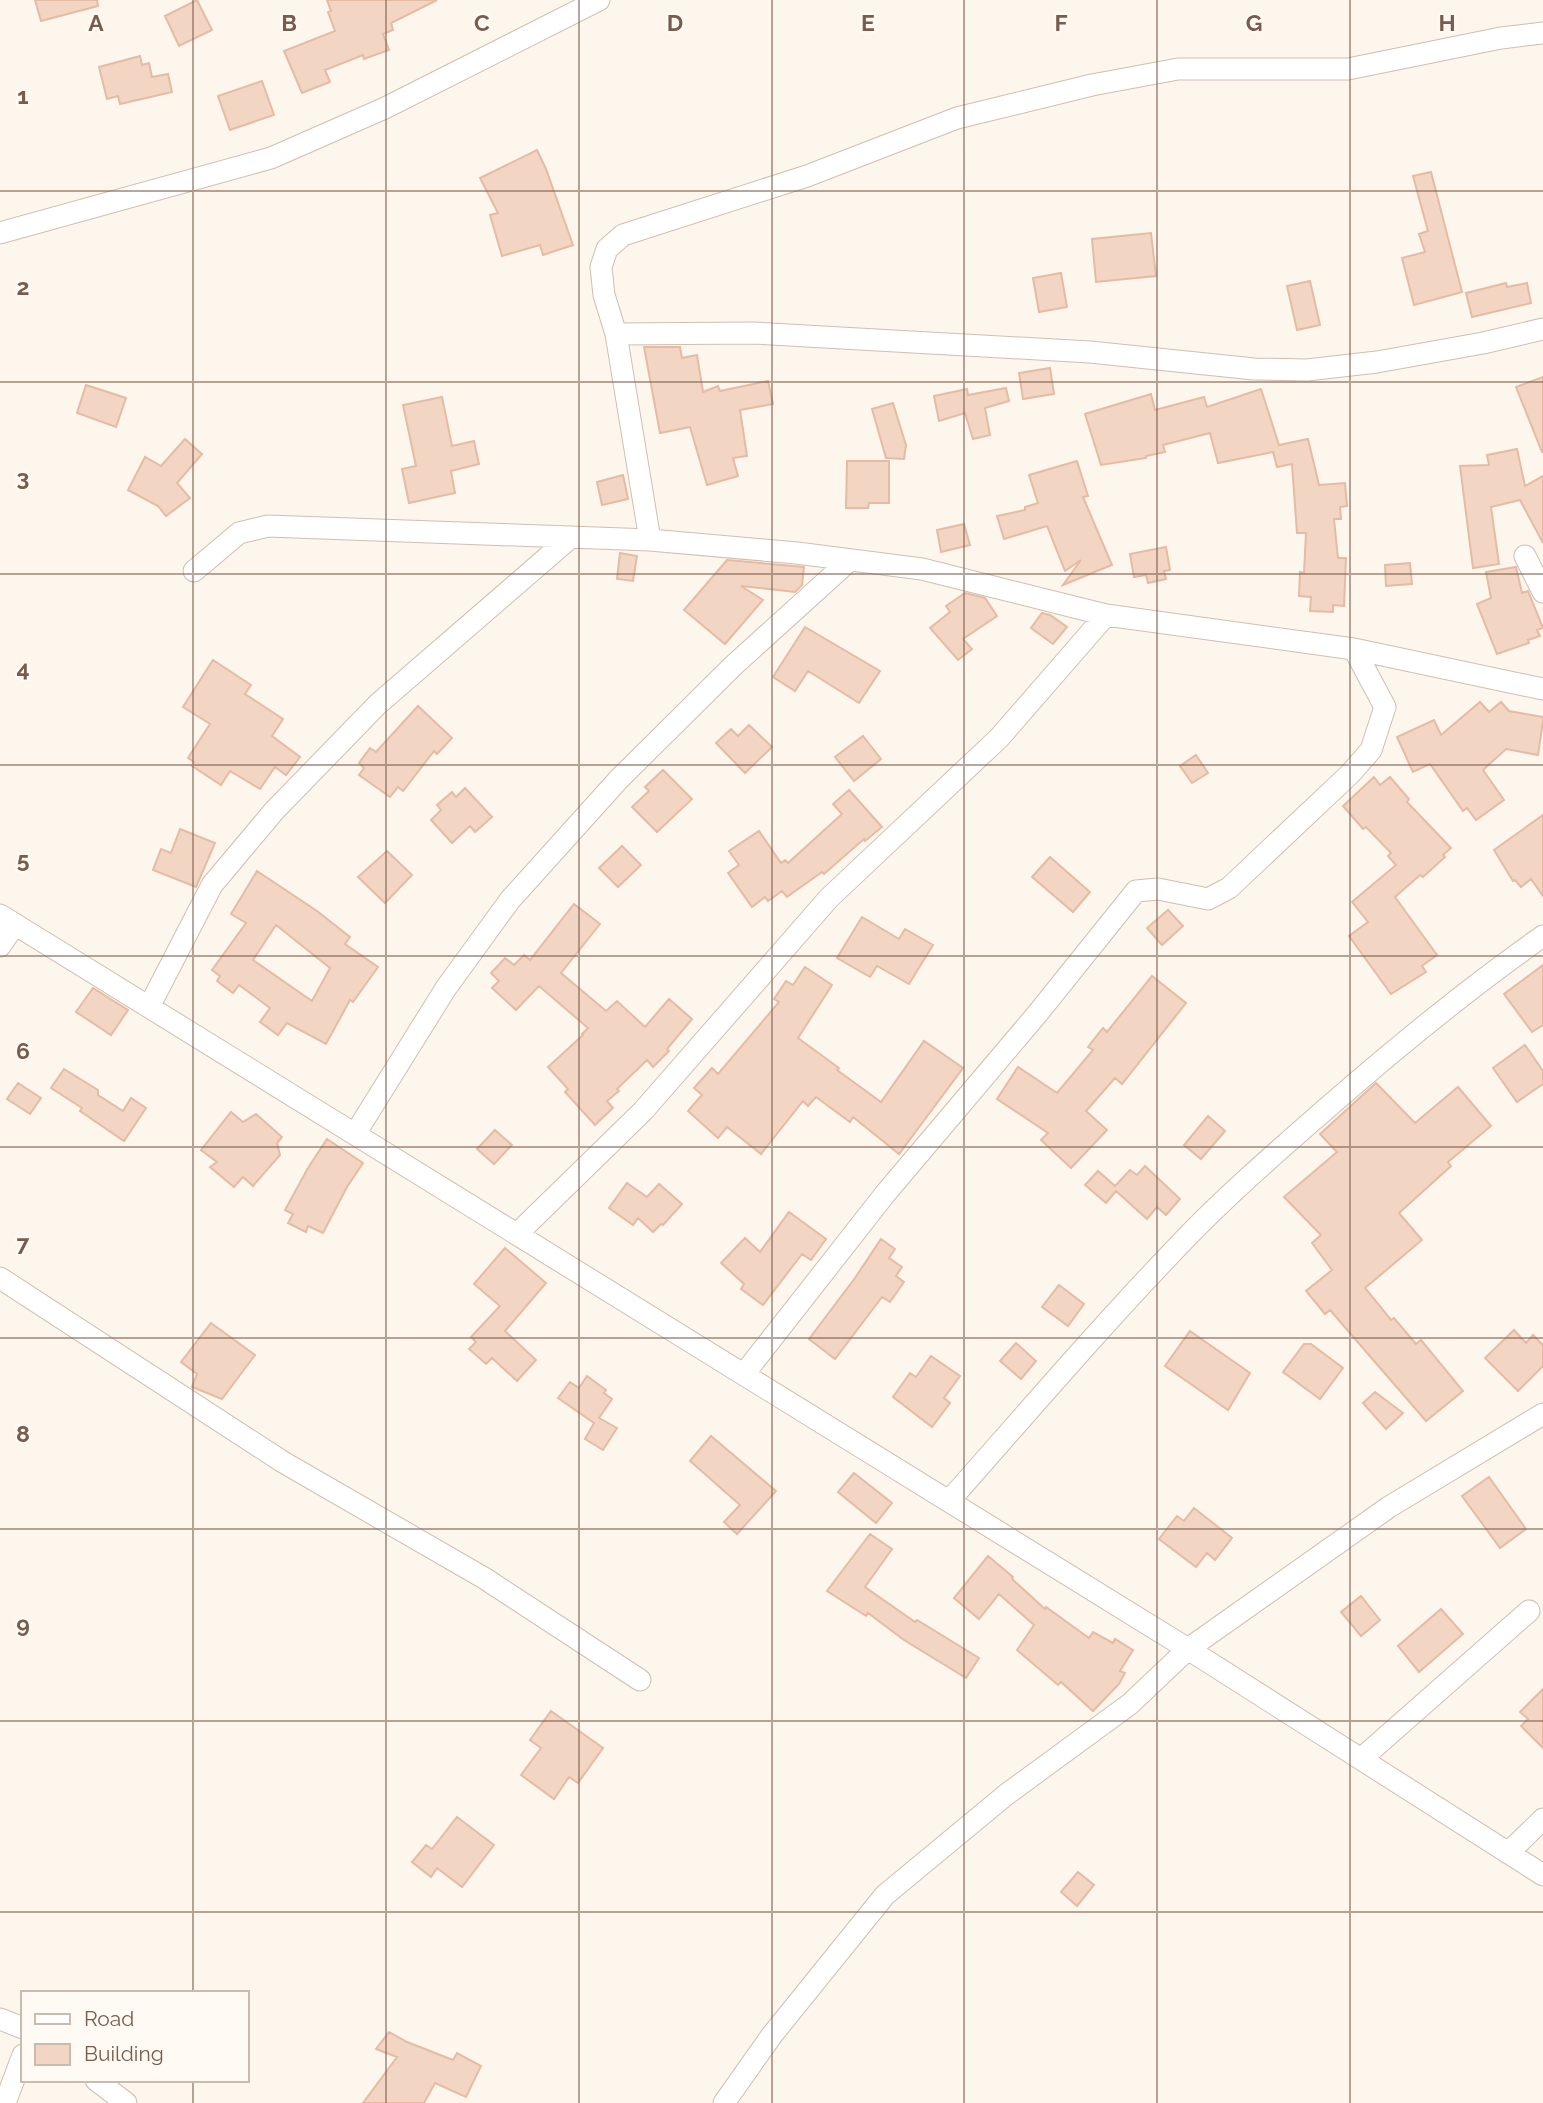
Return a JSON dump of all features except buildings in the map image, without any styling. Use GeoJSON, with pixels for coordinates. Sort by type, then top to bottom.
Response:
{"type":"FeatureCollection","features":[{"type":"Feature","properties":{"kind":"street"},"geometry":{"type":"LineString","coordinates":[[0,233],[271,158],[385,108],[599,0]]}},
{"type":"Feature","properties":{"kind":"street"},"geometry":{"type":"LineString","coordinates":[[650,540],[616,334],[604,295],[601,267],[607,249],[623,235],[807,176],[957,118],[1092,85],[1178,69],[1348,69],[1501,38],[1543,33]]}},
{"type":"Feature","properties":{"kind":"street"},"geometry":{"type":"LineString","coordinates":[[616,334],[754,333],[1090,352],[1254,369],[1307,370],[1483,343],[1543,328]]}},
{"type":"Feature","properties":{"kind":"street"},"geometry":{"type":"LineString","coordinates":[[194,571],[239,533],[268,526],[650,540],[922,569],[1106,615],[1354,649],[1543,689]]}},
{"type":"Feature","properties":{"kind":"street"},"geometry":{"type":"LineString","coordinates":[[149,1007],[212,884],[274,811],[378,704],[571,537]]}},
{"type":"Feature","properties":{"kind":"street"},"geometry":{"type":"LineString","coordinates":[[1525,556],[1543,592]]}},
{"type":"Feature","properties":{"kind":"street"},"geometry":{"type":"LineString","coordinates":[[355,1134],[446,988],[510,900],[619,779],[734,665],[850,560]]}},
{"type":"Feature","properties":{"kind":"street"},"geometry":{"type":"LineString","coordinates":[[517,1234],[643,1111],[829,898],[999,738],[1106,615]]}},
{"type":"Feature","properties":{"kind":"street"},"geometry":{"type":"LineString","coordinates":[[744,1374],[885,1194],[1038,1013],[1136,891],[1158,889],[1208,899],[1229,888],[1350,774],[1371,750],[1385,707],[1354,649]]}},
{"type":"Feature","properties":{"kind":"street"},"geometry":{"type":"LineString","coordinates":[[0,946],[8,919],[1188,1648],[1543,1875]]}},
{"type":"Feature","properties":{"kind":"street"},"geometry":{"type":"LineString","coordinates":[[949,1501],[1148,1278],[1255,1172],[1477,982],[1543,936]]}},
{"type":"Feature","properties":{"kind":"street"},"geometry":{"type":"LineString","coordinates":[[0,1278],[283,1462],[484,1578],[640,1680]]}},
{"type":"Feature","properties":{"kind":"street"},"geometry":{"type":"LineString","coordinates":[[724,2103],[772,2035],[885,1895],[1007,1794],[1130,1704],[1188,1648],[1389,1507],[1543,1414]]}},
{"type":"Feature","properties":{"kind":"street"},"geometry":{"type":"LineString","coordinates":[[1361,1759],[1529,1611]]}},
{"type":"Feature","properties":{"kind":"street"},"geometry":{"type":"LineString","coordinates":[[1508,1853],[1543,1819]]}},
{"type":"Feature","properties":{"kind":"street"},"geometry":{"type":"LineString","coordinates":[[0,2019],[21,2027]]}},
{"type":"Feature","properties":{"kind":"street"},"geometry":{"type":"LineString","coordinates":[[5,2103],[21,2060]]}},
{"type":"Feature","properties":{"kind":"street"},"geometry":{"type":"LineString","coordinates":[[99,2082],[125,2103]]}}]}
